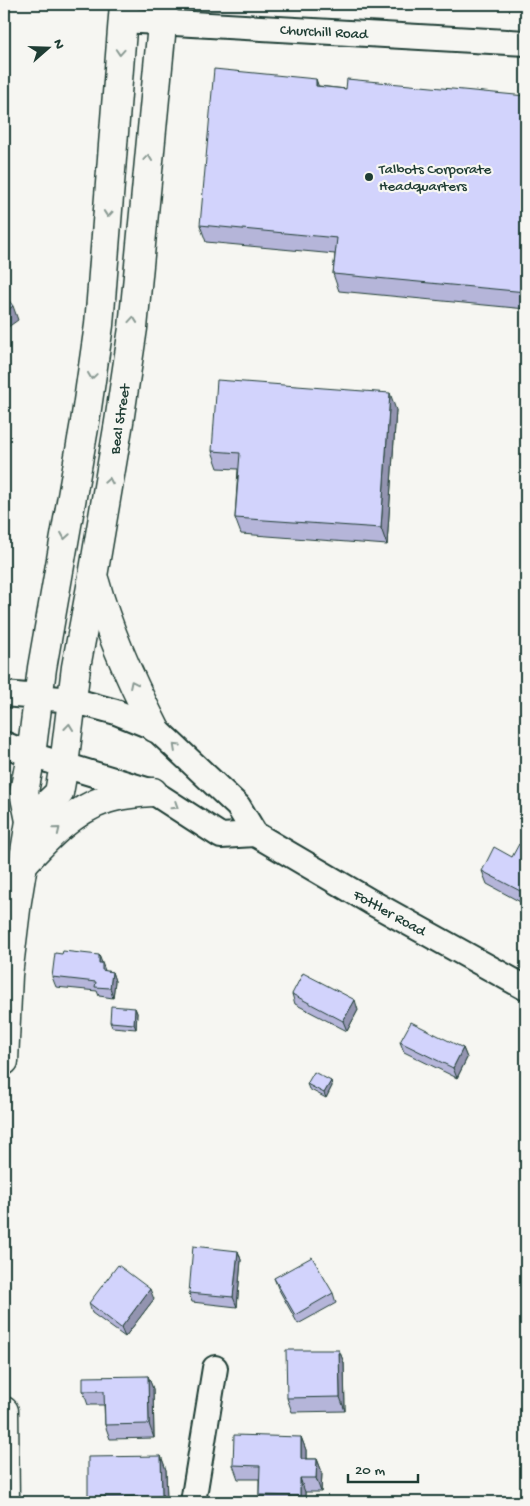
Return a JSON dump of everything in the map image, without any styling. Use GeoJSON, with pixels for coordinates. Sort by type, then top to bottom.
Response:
{"type":"FeatureCollection","features":[{"type":"Feature","properties":{"kind":"street","name":"Churchill Road"},"geometry":{"type":"LineString","coordinates":[[123,12],[163,12],[526,43]]}},
{"type":"Feature","properties":{"kind":"street"},"geometry":{"type":"LineString","coordinates":[[4,1061],[8,975],[30,820],[24,792],[38,696],[85,422],[99,325],[123,12]]}},
{"type":"Feature","properties":{"kind":"street","name":"Beal Street"},"geometry":{"type":"LineString","coordinates":[[30,820],[59,793],[64,765],[76,667],[120,422],[133,328],[163,12]]}},
{"type":"Feature","properties":{"kind":"street"},"geometry":{"type":"LineString","coordinates":[[93,576],[103,611],[130,679],[155,728]]}},
{"type":"Feature","properties":{"kind":"street","name":"Fottler Road"},"geometry":{"type":"LineString","coordinates":[[4,694],[72,700],[116,712],[155,728],[238,806],[256,834],[371,902],[526,988]]}},
{"type":"Feature","properties":{"kind":"street"},"geometry":{"type":"LineString","coordinates":[[4,744],[30,755],[153,792],[221,836],[256,834]]}},
{"type":"Feature","properties":{"kind":"street"},"geometry":{"type":"LineString","coordinates":[[23,864],[48,837],[87,808],[107,799],[153,792]]}},
{"type":"Feature","properties":{"kind":"street"},"geometry":{"type":"LineString","coordinates":[[193,1502],[215,1368]]}},
{"type":"Feature","properties":{"kind":"street"},"geometry":{"type":"LineString","coordinates":[[4,1411],[5,1502]]}},
{"type":"Feature","properties":{"kind":"building","name":"Talbots Corporate Headquarters"},"geometry":{"type":"Polygon","coordinates":[[[214,69],[316,79],[316,86],[346,89],[347,79],[526,96],[526,292],[333,274],[337,238],[200,225],[214,69]]]}},
{"type":"Feature","properties":{"kind":"building"},"geometry":{"type":"Polygon","coordinates":[[[4,296],[13,306],[4,313],[4,296]]]}},
{"type":"Feature","properties":{"kind":"building"},"geometry":{"type":"Polygon","coordinates":[[[217,380],[390,393],[381,528],[235,518],[240,453],[212,451],[217,380]]]}},
{"type":"Feature","properties":{"kind":"building"},"geometry":{"type":"Polygon","coordinates":[[[519,844],[526,848],[526,894],[482,871],[494,847],[512,857],[519,844]]]}},
{"type":"Feature","properties":{"kind":"building"},"geometry":{"type":"Polygon","coordinates":[[[63,951],[99,955],[99,963],[102,963],[102,970],[112,972],[110,988],[95,987],[96,982],[52,977],[55,953],[62,954],[63,951]]]}},
{"type":"Feature","properties":{"kind":"building"},"geometry":{"type":"Polygon","coordinates":[[[303,973],[355,1000],[343,1021],[292,994],[303,973]]]}},
{"type":"Feature","properties":{"kind":"building"},"geometry":{"type":"Polygon","coordinates":[[[111,1006],[135,1008],[134,1024],[110,1022],[111,1006]]]}},
{"type":"Feature","properties":{"kind":"building"},"geometry":{"type":"Polygon","coordinates":[[[411,1022],[463,1048],[453,1068],[400,1042],[411,1022]]]}},
{"type":"Feature","properties":{"kind":"building"},"geometry":{"type":"Polygon","coordinates":[[[314,1072],[331,1081],[324,1093],[307,1084],[314,1072]]]}},
{"type":"Feature","properties":{"kind":"building"},"geometry":{"type":"Polygon","coordinates":[[[193,1246],[238,1251],[233,1297],[189,1293],[193,1246]]]}},
{"type":"Feature","properties":{"kind":"building"},"geometry":{"type":"Polygon","coordinates":[[[312,1257],[333,1293],[295,1315],[274,1278],[312,1257]]]}},
{"type":"Feature","properties":{"kind":"building"},"geometry":{"type":"Polygon","coordinates":[[[118,1265],[150,1289],[121,1328],[89,1303],[118,1265]]]}},
{"type":"Feature","properties":{"kind":"building"},"geometry":{"type":"Polygon","coordinates":[[[525,1320],[526,1348],[524,1348],[525,1320]]]}},
{"type":"Feature","properties":{"kind":"building"},"geometry":{"type":"Polygon","coordinates":[[[286,1350],[339,1350],[340,1397],[287,1398],[286,1350]]]}},
{"type":"Feature","properties":{"kind":"building"},"geometry":{"type":"Polygon","coordinates":[[[148,1376],[149,1424],[105,1425],[104,1391],[83,1391],[83,1377],[148,1376]]]}},
{"type":"Feature","properties":{"kind":"building"},"geometry":{"type":"Polygon","coordinates":[[[234,1435],[301,1437],[301,1459],[317,1459],[316,1478],[300,1478],[300,1496],[259,1495],[260,1466],[233,1465],[234,1435]]]}},
{"type":"Feature","properties":{"kind":"building"},"geometry":{"type":"Polygon","coordinates":[[[161,1456],[162,1496],[88,1497],[88,1457],[161,1456]]]}},
{"type":"Feature","properties":{"kind":"place","name":"Talbots Corporate Headquarters"},"geometry":{"type":"Point","coordinates":[369,177]}}]}
